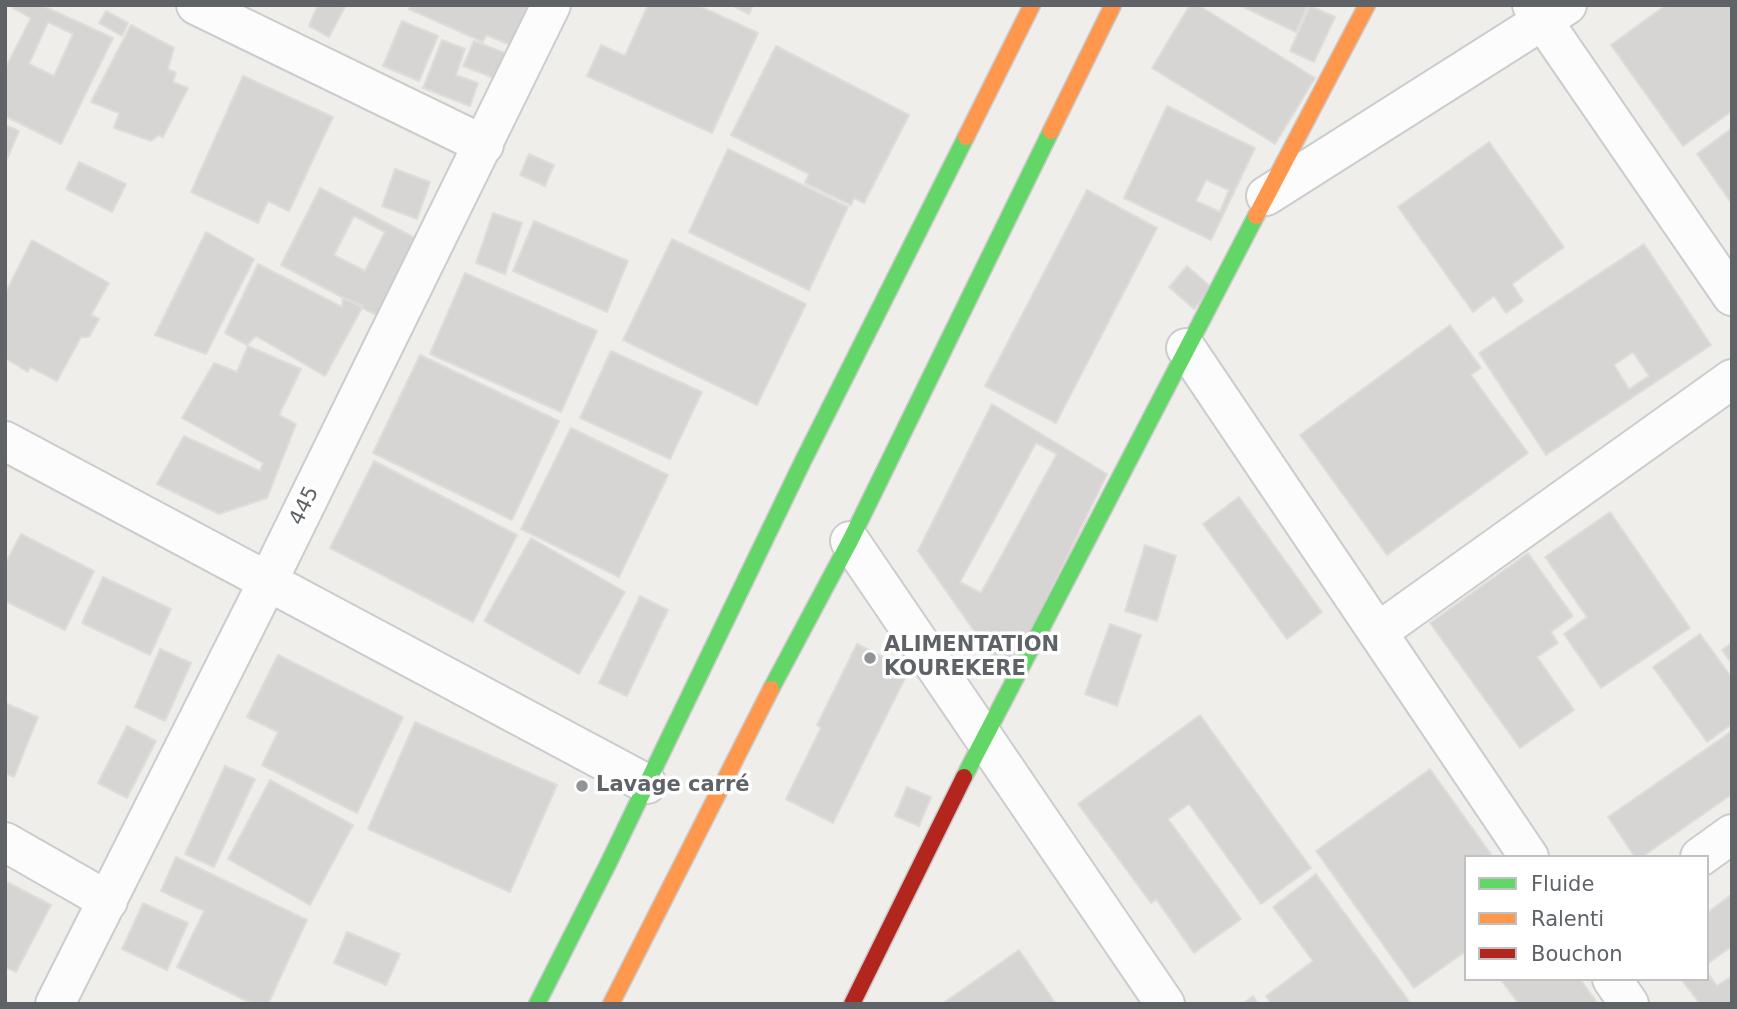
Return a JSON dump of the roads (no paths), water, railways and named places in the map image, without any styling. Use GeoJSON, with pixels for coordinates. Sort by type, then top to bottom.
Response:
{"type":"FeatureCollection","features":[{"type":"Feature","properties":{"kind":"main road"},"geometry":{"type":"LineString","coordinates":[[537,1004],[809,449],[1032,5]]}},
{"type":"Feature","properties":{"kind":"main road"},"geometry":{"type":"LineString","coordinates":[[611,1004],[754,720],[850,541],[1113,5]]}},
{"type":"Feature","properties":{"kind":"main road"},"geometry":{"type":"LineString","coordinates":[[852,1004],[984,737],[1367,5]]}},
{"type":"Feature","properties":{"kind":"street"},"geometry":{"type":"LineString","coordinates":[[196,5],[484,145]]}},
{"type":"Feature","properties":{"kind":"street","name":"445"},"geometry":{"type":"LineString","coordinates":[[55,1004],[268,581],[551,5]]}},
{"type":"Feature","properties":{"kind":"street"},"geometry":{"type":"LineString","coordinates":[[1266,196],[1548,10],[1732,296]]}},
{"type":"Feature","properties":{"kind":"street"},"geometry":{"type":"LineString","coordinates":[[1186,348],[1529,855]]}},
{"type":"Feature","properties":{"kind":"street"},"geometry":{"type":"LineString","coordinates":[[1378,632],[1732,379]]}},
{"type":"Feature","properties":{"kind":"street"},"geometry":{"type":"LineString","coordinates":[[5,442],[647,783]]}},
{"type":"Feature","properties":{"kind":"street"},"geometry":{"type":"LineString","coordinates":[[850,541],[1165,1004]]}},
{"type":"Feature","properties":{"kind":"street"},"geometry":{"type":"LineString","coordinates":[[1703,855],[1732,834]]}},
{"type":"Feature","properties":{"kind":"street"},"geometry":{"type":"LineString","coordinates":[[5,842],[108,901]]}},
{"type":"Feature","properties":{"kind":"street"},"geometry":{"type":"LineString","coordinates":[[1613,981],[1629,1004]]}},
{"type":"Feature","properties":{"kind":"place","name":"ALIMENTATION KOUREKERE"},"geometry":{"type":"Point","coordinates":[870,658]}},
{"type":"Feature","properties":{"kind":"place","name":"Lavage carré"},"geometry":{"type":"Point","coordinates":[582,786]}}]}
